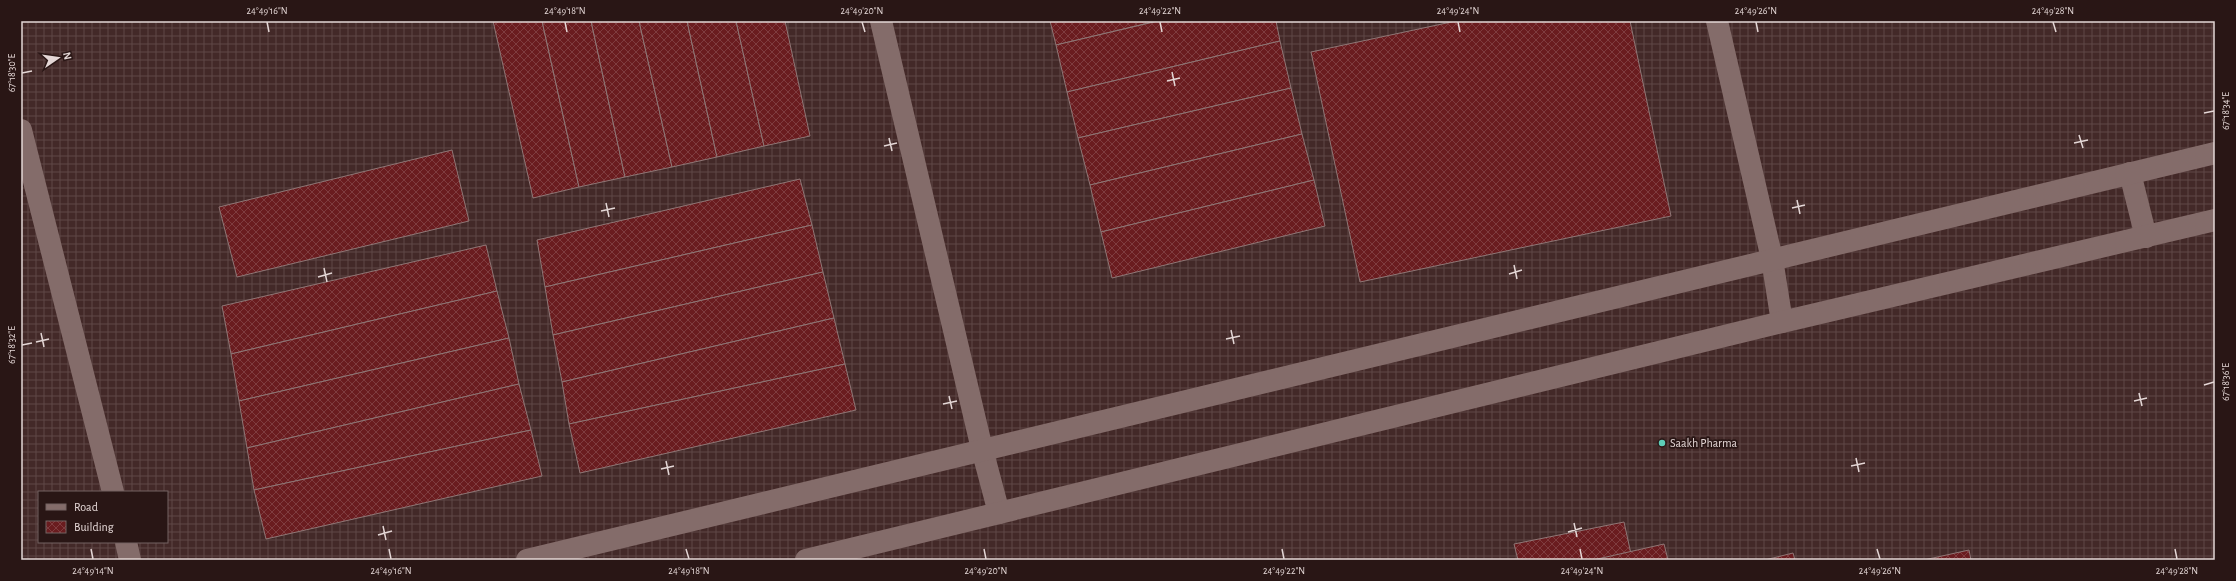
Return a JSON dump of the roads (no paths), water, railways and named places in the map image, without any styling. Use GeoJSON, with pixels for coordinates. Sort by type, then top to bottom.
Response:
{"type":"FeatureCollection","features":[{"type":"Feature","properties":{"kind":"lane"},"geometry":{"type":"LineString","coordinates":[[881,21],[982,449],[999,513]]}},
{"type":"Feature","properties":{"kind":"lane"},"geometry":{"type":"LineString","coordinates":[[1717,21],[1772,259],[1782,322]]}},
{"type":"Feature","properties":{"kind":"lane"},"geometry":{"type":"LineString","coordinates":[[21,130],[113,491]]}},
{"type":"Feature","properties":{"kind":"lane"},"geometry":{"type":"LineString","coordinates":[[527,560],[555,557],[982,449],[2215,153]]}},
{"type":"Feature","properties":{"kind":"lane"},"geometry":{"type":"LineString","coordinates":[[2130,173],[2146,237]]}},
{"type":"Feature","properties":{"kind":"lane"},"geometry":{"type":"LineString","coordinates":[[806,560],[1782,322],[2215,220]]}},
{"type":"Feature","properties":{"kind":"lane"},"geometry":{"type":"LineString","coordinates":[[126,543],[130,560]]}},
{"type":"Feature","properties":{"kind":"place","name":"Saakh Pharma"},"geometry":{"type":"Point","coordinates":[1662,443]}}]}
